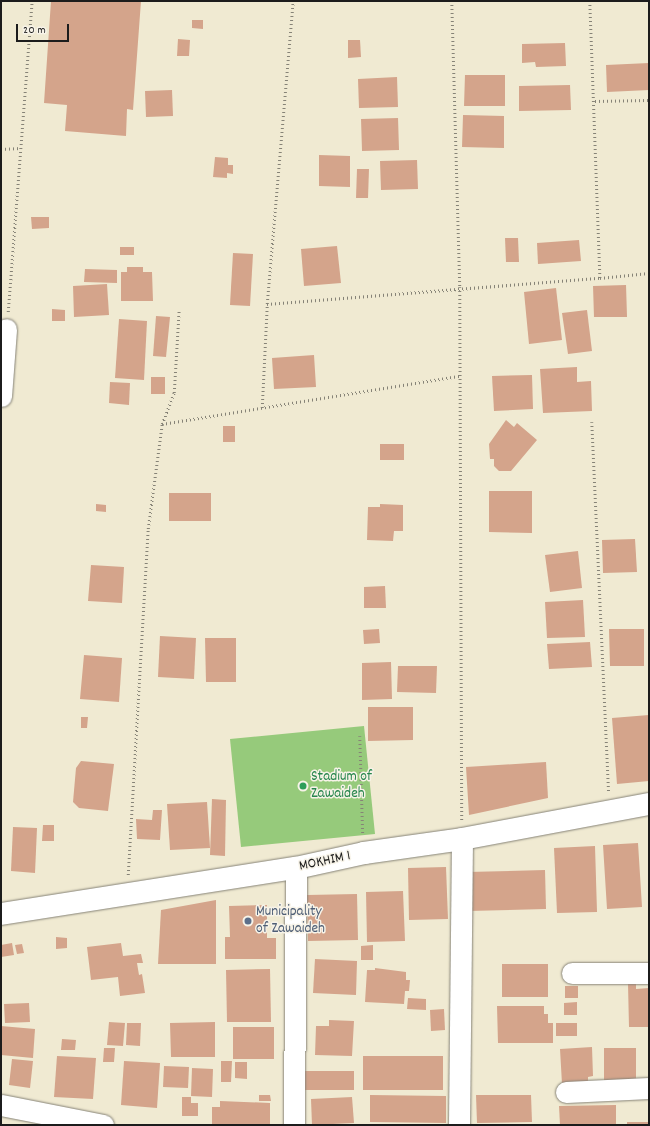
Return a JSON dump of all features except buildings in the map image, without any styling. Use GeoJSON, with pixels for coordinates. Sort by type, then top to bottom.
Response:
{"type":"FeatureCollection","features":[{"type":"Feature","properties":{"kind":"street"},"geometry":{"type":"LineString","coordinates":[[1,396],[6,329]]}},
{"type":"Feature","properties":{"kind":"street","name":"MOKHIM 1"},"geometry":{"type":"LineString","coordinates":[[1,914],[127,893],[296,868],[364,853],[462,839],[649,804]]}},
{"type":"Feature","properties":{"kind":"street"},"geometry":{"type":"LineString","coordinates":[[459,1125],[462,839]]}},
{"type":"Feature","properties":{"kind":"street"},"geometry":{"type":"LineString","coordinates":[[294,1125],[296,868]]}},
{"type":"Feature","properties":{"kind":"street"},"geometry":{"type":"LineString","coordinates":[[572,973],[649,972]]}},
{"type":"Feature","properties":{"kind":"street"},"geometry":{"type":"LineString","coordinates":[[566,1092],[649,1088]]}},
{"type":"Feature","properties":{"kind":"street"},"geometry":{"type":"LineString","coordinates":[[1,1105],[103,1125]]}},
{"type":"Feature","properties":{"kind":"path"},"geometry":{"type":"LineString","coordinates":[[6,329],[32,1]]}},
{"type":"Feature","properties":{"kind":"path"},"geometry":{"type":"LineString","coordinates":[[262,408],[267,304],[294,1]]}},
{"type":"Feature","properties":{"kind":"path"},"geometry":{"type":"LineString","coordinates":[[452,1],[460,287],[462,839]]}},
{"type":"Feature","properties":{"kind":"path"},"geometry":{"type":"LineString","coordinates":[[590,1],[595,101],[600,278]]}},
{"type":"Feature","properties":{"kind":"path"},"geometry":{"type":"LineString","coordinates":[[595,101],[649,100]]}},
{"type":"Feature","properties":{"kind":"path"},"geometry":{"type":"LineString","coordinates":[[1,150],[21,148]]}},
{"type":"Feature","properties":{"kind":"path"},"geometry":{"type":"LineString","coordinates":[[267,304],[460,287],[649,274]]}},
{"type":"Feature","properties":{"kind":"path"},"geometry":{"type":"LineString","coordinates":[[127,893],[148,529],[162,424],[174,393],[180,310]]}},
{"type":"Feature","properties":{"kind":"path"},"geometry":{"type":"LineString","coordinates":[[162,424],[460,376]]}},
{"type":"Feature","properties":{"kind":"path"},"geometry":{"type":"LineString","coordinates":[[592,422],[609,811]]}},
{"type":"Feature","properties":{"kind":"path"},"geometry":{"type":"LineString","coordinates":[[360,736],[364,853]]}},
{"type":"Feature","properties":{"kind":"green space","name":"Stadium of Zawaideh"},"geometry":{"type":"Polygon","coordinates":[[[364,726],[375,834],[241,847],[230,739],[364,726]]]}},
{"type":"Feature","properties":{"kind":"place","name":"Stadium of Zawaideh"},"geometry":{"type":"Point","coordinates":[303,786]}},
{"type":"Feature","properties":{"kind":"place","name":"Municipality of Zawaideh"},"geometry":{"type":"Point","coordinates":[248,921]}}]}
